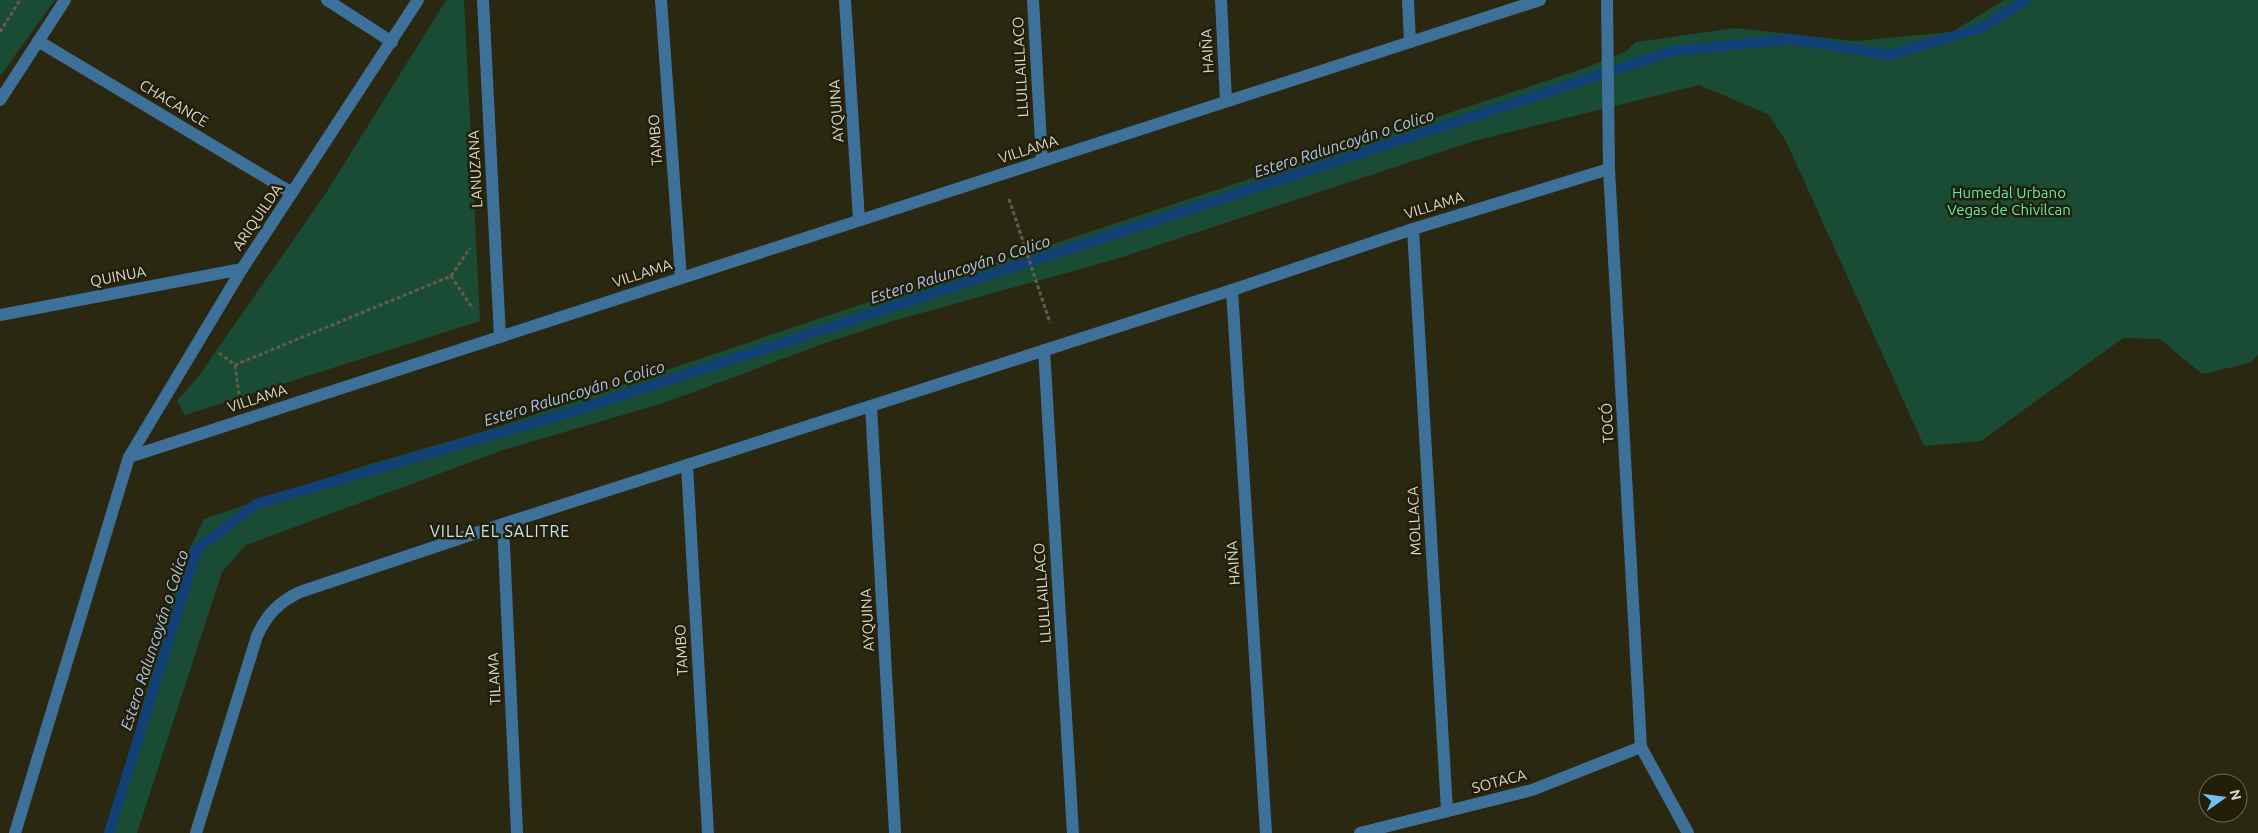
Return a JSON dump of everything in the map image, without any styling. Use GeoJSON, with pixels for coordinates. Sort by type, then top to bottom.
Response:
{"type":"FeatureCollection","features":[{"type":"Feature","properties":{"kind":"street"},"geometry":{"type":"LineString","coordinates":[[0,100],[65,0]]}},
{"type":"Feature","properties":{"kind":"street"},"geometry":{"type":"LineString","coordinates":[[327,0],[392,42]]}},
{"type":"Feature","properties":{"kind":"street","name":"ARIQUILDA"},"geometry":{"type":"LineString","coordinates":[[129,457],[242,269],[418,0]]}},
{"type":"Feature","properties":{"kind":"street","name":"LANUZANA"},"geometry":{"type":"LineString","coordinates":[[483,0],[500,337]]}},
{"type":"Feature","properties":{"kind":"street","name":"TAMBO"},"geometry":{"type":"LineString","coordinates":[[661,0],[681,278]]}},
{"type":"Feature","properties":{"kind":"street","name":"AYQUINA"},"geometry":{"type":"LineString","coordinates":[[845,0],[859,220]]}},
{"type":"Feature","properties":{"kind":"street","name":"LLULLAILLACO"},"geometry":{"type":"LineString","coordinates":[[1033,0],[1042,161]]}},
{"type":"Feature","properties":{"kind":"street","name":"HAIÑA"},"geometry":{"type":"LineString","coordinates":[[1221,0],[1226,101]]}},
{"type":"Feature","properties":{"kind":"street"},"geometry":{"type":"LineString","coordinates":[[1408,0],[1410,42]]}},
{"type":"Feature","properties":{"kind":"street","name":"VILLAMA"},"geometry":{"type":"LineString","coordinates":[[129,457],[1540,0]]}},
{"type":"Feature","properties":{"kind":"street","name":"TOCÓ"},"geometry":{"type":"LineString","coordinates":[[1607,0],[1609,169],[1641,747],[1688,833]]}},
{"type":"Feature","properties":{"kind":"street","name":"CHACANCE"},"geometry":{"type":"LineString","coordinates":[[38,41],[292,194]]}},
{"type":"Feature","properties":{"kind":"street","name":"VILLAMA"},"geometry":{"type":"LineString","coordinates":[[196,833],[257,636],[270,612],[284,600],[300,592],[503,524],[1232,290],[1413,229],[1609,169]]}},
{"type":"Feature","properties":{"kind":"street","name":"MOLLACA"},"geometry":{"type":"LineString","coordinates":[[1413,229],[1447,811]]}},
{"type":"Feature","properties":{"kind":"street","name":"QUINUA"},"geometry":{"type":"LineString","coordinates":[[0,315],[242,269]]}},
{"type":"Feature","properties":{"kind":"street","name":"HAIÑA"},"geometry":{"type":"LineString","coordinates":[[1232,290],[1266,833]]}},
{"type":"Feature","properties":{"kind":"street","name":"LLULLAILLACO"},"geometry":{"type":"LineString","coordinates":[[1044,350],[1074,833]]}},
{"type":"Feature","properties":{"kind":"street","name":"AYQUINA"},"geometry":{"type":"LineString","coordinates":[[871,406],[896,833]]}},
{"type":"Feature","properties":{"kind":"street"},"geometry":{"type":"LineString","coordinates":[[15,833],[129,457]]}},
{"type":"Feature","properties":{"kind":"street","name":"TAMBO"},"geometry":{"type":"LineString","coordinates":[[687,465],[708,833]]}},
{"type":"Feature","properties":{"kind":"street","name":"TILAMA"},"geometry":{"type":"LineString","coordinates":[[503,524],[517,833]]}},
{"type":"Feature","properties":{"kind":"street","name":"SOTACA"},"geometry":{"type":"LineString","coordinates":[[1360,833],[1532,790],[1641,747]]}},
{"type":"Feature","properties":{"kind":"path"},"geometry":{"type":"LineString","coordinates":[[0,32],[20,0]]}},
{"type":"Feature","properties":{"kind":"path"},"geometry":{"type":"LineString","coordinates":[[1015,217],[1049,319]]}},
{"type":"Feature","properties":{"kind":"path"},"geometry":{"type":"LineString","coordinates":[[235,366],[451,276],[471,246]]}},
{"type":"Feature","properties":{"kind":"path"},"geometry":{"type":"LineString","coordinates":[[451,276],[480,321],[486,324],[499,321]]}},
{"type":"Feature","properties":{"kind":"path"},"geometry":{"type":"LineString","coordinates":[[217,351],[235,366],[240,399]]}},
{"type":"Feature","properties":{"kind":"green space"},"geometry":{"type":"Polygon","coordinates":[[[0,0],[55,0],[0,76],[0,0]]]}},
{"type":"Feature","properties":{"kind":"green space"},"geometry":{"type":"Polygon","coordinates":[[[446,0],[464,0],[480,321],[185,415],[177,401],[198,377],[328,190],[446,0]]]}},
{"type":"Feature","properties":{"kind":"green space","name":"Humedal Urbano Vegas de Chivilcan"},"geometry":{"type":"Polygon","coordinates":[[[2004,0],[2258,0],[2258,355],[2250,363],[2202,374],[2160,339],[2123,338],[1981,441],[1924,446],[1786,141],[1768,114],[1699,85],[1474,141],[1113,260],[896,320],[822,344],[664,403],[506,449],[246,545],[222,572],[137,833],[104,833],[132,745],[178,572],[204,519],[364,466],[498,427],[883,297],[1053,244],[1585,68],[1625,52],[1636,42],[1735,28],[1855,41],[1952,32],[2004,0]]]}},
{"type":"Feature","properties":{"kind":"waterway","name":"Estero Raluncoyán o Colico"},"geometry":{"type":"LineString","coordinates":[[109,833],[197,549],[256,504],[571,412],[1673,51],[1791,39],[1889,55],[1981,28],[2026,0]]}},
{"type":"Feature","properties":{"kind":"district","name":"VILLA EL SALITRE"},"geometry":{"type":"Point","coordinates":[500,531]}}]}
